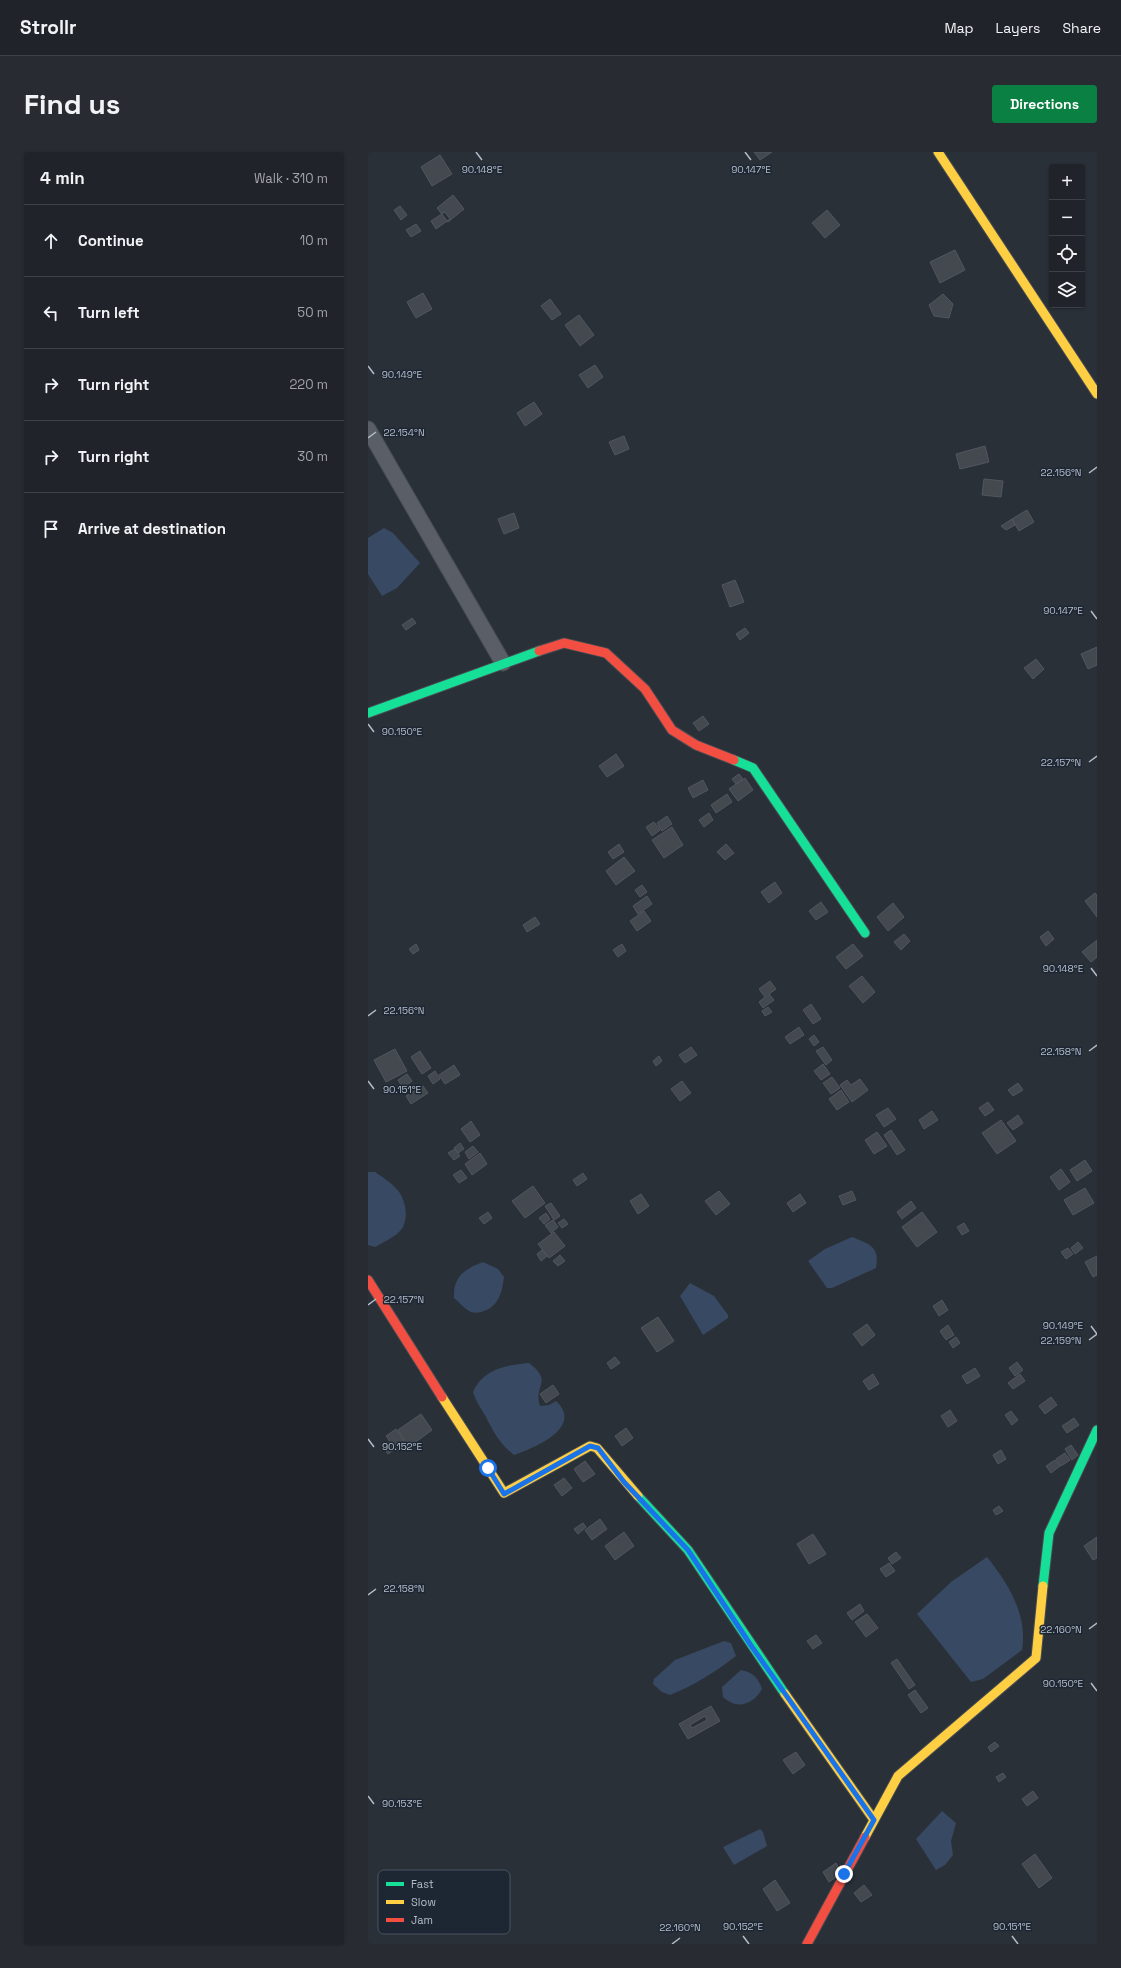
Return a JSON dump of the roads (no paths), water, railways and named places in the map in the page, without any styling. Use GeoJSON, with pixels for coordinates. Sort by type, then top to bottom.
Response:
{"type":"FeatureCollection","features":[{"type":"Feature","properties":{"kind":"street"},"geometry":{"type":"LineString","coordinates":[[938,152],[1097,394]]}},
{"type":"Feature","properties":{"kind":"street"},"geometry":{"type":"LineString","coordinates":[[368,429],[503,663]]}},
{"type":"Feature","properties":{"kind":"street"},"geometry":{"type":"LineString","coordinates":[[368,713],[503,663],[564,643],[606,653],[645,689],[672,730],[696,745],[753,768],[865,933]]}},
{"type":"Feature","properties":{"kind":"street"},"geometry":{"type":"LineString","coordinates":[[368,1280],[504,1494],[590,1446],[598,1448],[624,1482],[688,1550],[750,1644],[874,1820]]}},
{"type":"Feature","properties":{"kind":"street"},"geometry":{"type":"LineString","coordinates":[[807,1944],[898,1776],[1036,1658],[1049,1533],[1097,1430]]}},
{"type":"Feature","properties":{"kind":"water"},"geometry":{"type":"Polygon","coordinates":[[[384,528],[393,533],[420,563],[397,588],[382,596],[368,574],[368,538],[384,528]]]}},
{"type":"Feature","properties":{"kind":"water"},"geometry":{"type":"Polygon","coordinates":[[[368,1172],[375,1172],[394,1186],[402,1197],[406,1211],[402,1229],[394,1236],[375,1247],[368,1245],[368,1172]]]}},
{"type":"Feature","properties":{"kind":"water"},"geometry":{"type":"Polygon","coordinates":[[[852,1237],[869,1244],[872,1247],[876,1255],[876,1268],[832,1288],[827,1288],[808,1261],[825,1249],[852,1237]]]}},
{"type":"Feature","properties":{"kind":"water"},"geometry":{"type":"Polygon","coordinates":[[[483,1262],[498,1269],[504,1277],[502,1289],[495,1303],[487,1310],[475,1313],[469,1311],[454,1298],[455,1284],[465,1271],[483,1262]]]}},
{"type":"Feature","properties":{"kind":"water"},"geometry":{"type":"Polygon","coordinates":[[[690,1283],[714,1296],[728,1315],[728,1318],[703,1335],[680,1296],[690,1283]]]}},
{"type":"Feature","properties":{"kind":"water"},"geometry":{"type":"Polygon","coordinates":[[[529,1363],[536,1369],[542,1379],[539,1393],[540,1406],[549,1405],[556,1401],[563,1410],[564,1419],[561,1428],[544,1442],[514,1455],[498,1438],[477,1402],[473,1392],[477,1384],[489,1373],[512,1365],[529,1363]]]}},
{"type":"Feature","properties":{"kind":"water"},"geometry":{"type":"Polygon","coordinates":[[[987,1557],[995,1567],[1015,1600],[1022,1624],[1022,1650],[983,1679],[971,1682],[917,1614],[951,1582],[987,1557]]]}},
{"type":"Feature","properties":{"kind":"water"},"geometry":{"type":"Polygon","coordinates":[[[724,1641],[731,1643],[736,1656],[704,1678],[670,1695],[662,1692],[653,1684],[654,1679],[675,1660],[724,1641]]]}},
{"type":"Feature","properties":{"kind":"water"},"geometry":{"type":"Polygon","coordinates":[[[741,1670],[754,1676],[759,1681],[762,1689],[754,1699],[744,1704],[728,1701],[723,1697],[722,1687],[741,1670]]]}},
{"type":"Feature","properties":{"kind":"water"},"geometry":{"type":"Polygon","coordinates":[[[942,1811],[956,1823],[951,1841],[953,1855],[945,1865],[936,1870],[916,1839],[942,1811]]]}},
{"type":"Feature","properties":{"kind":"water"},"geometry":{"type":"Polygon","coordinates":[[[760,1829],[763,1832],[767,1846],[734,1865],[723,1847],[760,1829]]]}}]}
